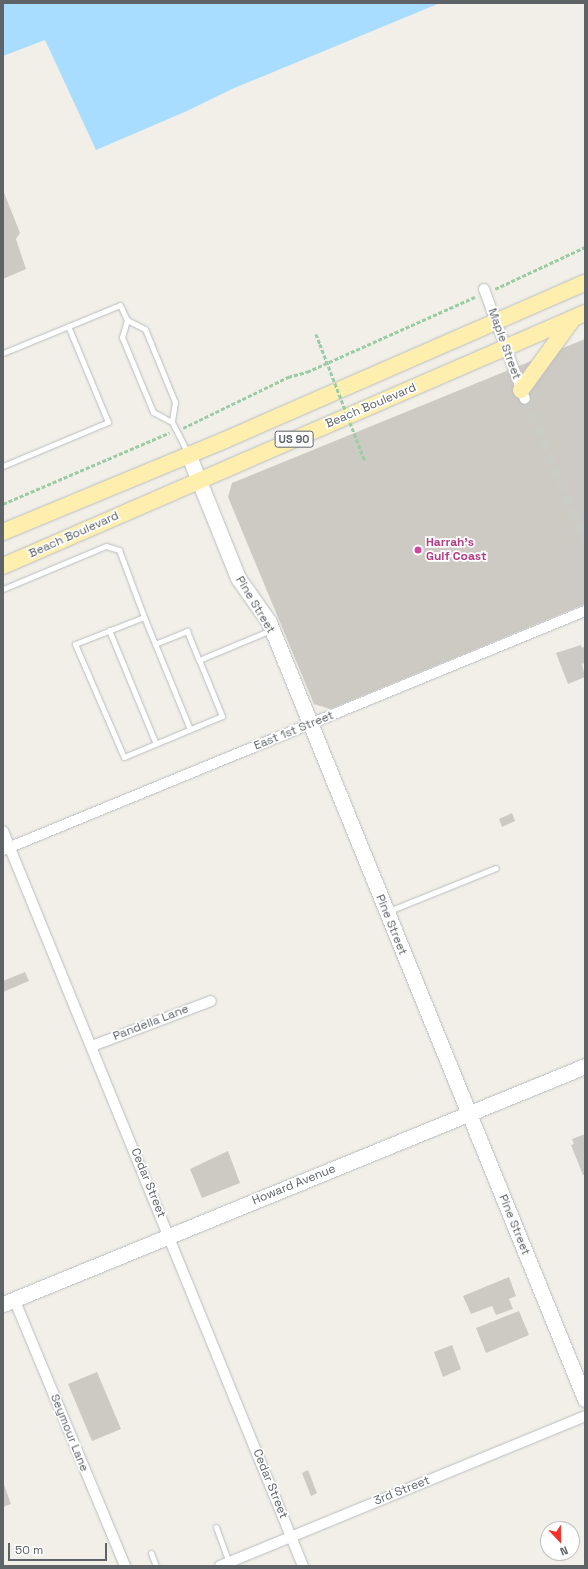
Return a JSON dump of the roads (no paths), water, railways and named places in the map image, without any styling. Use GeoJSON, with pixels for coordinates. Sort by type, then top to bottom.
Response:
{"type":"FeatureCollection","features":[{"type":"Feature","properties":{"kind":"main road","name":"US 90"},"geometry":{"type":"LineString","coordinates":[[3,532],[189,456],[496,320],[585,283]]}},
{"type":"Feature","properties":{"kind":"main road","name":"Beach Boulevard"},"geometry":{"type":"LineString","coordinates":[[3,566],[580,316]]}},
{"type":"Feature","properties":{"kind":"main road"},"geometry":{"type":"LineString","coordinates":[[523,394],[580,316]]}},
{"type":"Feature","properties":{"kind":"street","name":"Maple Street"},"geometry":{"type":"LineString","coordinates":[[481,292],[496,320],[523,394]]}},
{"type":"Feature","properties":{"kind":"street","name":"Pine Street"},"geometry":{"type":"LineString","coordinates":[[189,456],[238,578],[272,630],[585,1399]]}},
{"type":"Feature","properties":{"kind":"street","name":"East 1st Street"},"geometry":{"type":"LineString","coordinates":[[6,849],[585,611]]}},
{"type":"Feature","properties":{"kind":"street","name":"Cedar Street"},"geometry":{"type":"LineString","coordinates":[[3,831],[6,849],[92,1046],[302,1566]]}},
{"type":"Feature","properties":{"kind":"street","name":"Pandella Lane"},"geometry":{"type":"LineString","coordinates":[[92,1046],[211,1001]]}},
{"type":"Feature","properties":{"kind":"street","name":"Howard Avenue"},"geometry":{"type":"LineString","coordinates":[[9,1302],[585,1066]]}},
{"type":"Feature","properties":{"kind":"street","name":"Seymour Lane"},"geometry":{"type":"LineString","coordinates":[[9,1302],[124,1566]]}},
{"type":"Feature","properties":{"kind":"street","name":"3rd Street"},"geometry":{"type":"LineString","coordinates":[[224,1564],[585,1416]]}},
{"type":"Feature","properties":{"kind":"lane"},"geometry":{"type":"LineString","coordinates":[[3,353],[120,305],[127,320],[145,329],[175,402],[172,422],[189,456]]}},
{"type":"Feature","properties":{"kind":"lane"},"geometry":{"type":"LineString","coordinates":[[127,320],[122,337],[153,412],[172,422]]}},
{"type":"Feature","properties":{"kind":"lane"},"geometry":{"type":"LineString","coordinates":[[3,466],[108,422],[68,326]]}},
{"type":"Feature","properties":{"kind":"lane"},"geometry":{"type":"LineString","coordinates":[[3,589],[106,546],[119,550],[144,617],[190,730]]}},
{"type":"Feature","properties":{"kind":"lane"},"geometry":{"type":"LineString","coordinates":[[144,617],[75,644],[124,757],[222,716],[187,631],[155,644]]}},
{"type":"Feature","properties":{"kind":"lane"},"geometry":{"type":"LineString","coordinates":[[109,630],[156,744]]}},
{"type":"Feature","properties":{"kind":"lane"},"geometry":{"type":"LineString","coordinates":[[199,660],[272,630]]}},
{"type":"Feature","properties":{"kind":"lane"},"geometry":{"type":"LineString","coordinates":[[386,912],[496,868]]}},
{"type":"Feature","properties":{"kind":"lane"},"geometry":{"type":"LineString","coordinates":[[216,1527],[224,1564]]}},
{"type":"Feature","properties":{"kind":"lane"},"geometry":{"type":"LineString","coordinates":[[151,1553],[156,1566]]}},
{"type":"Feature","properties":{"kind":"water"},"geometry":{"type":"Polygon","coordinates":[[[3,3],[440,3],[232,89],[187,111],[96,150],[45,40],[3,56],[3,3]]]}},
{"type":"Feature","properties":{"kind":"tunnel"},"geometry":{"type":"LineString","coordinates":[[525,399],[585,542]]}},
{"type":"Feature","properties":{"kind":"place","name":"Harrah's Gulf Coast"},"geometry":{"type":"Point","coordinates":[418,550]}}]}
